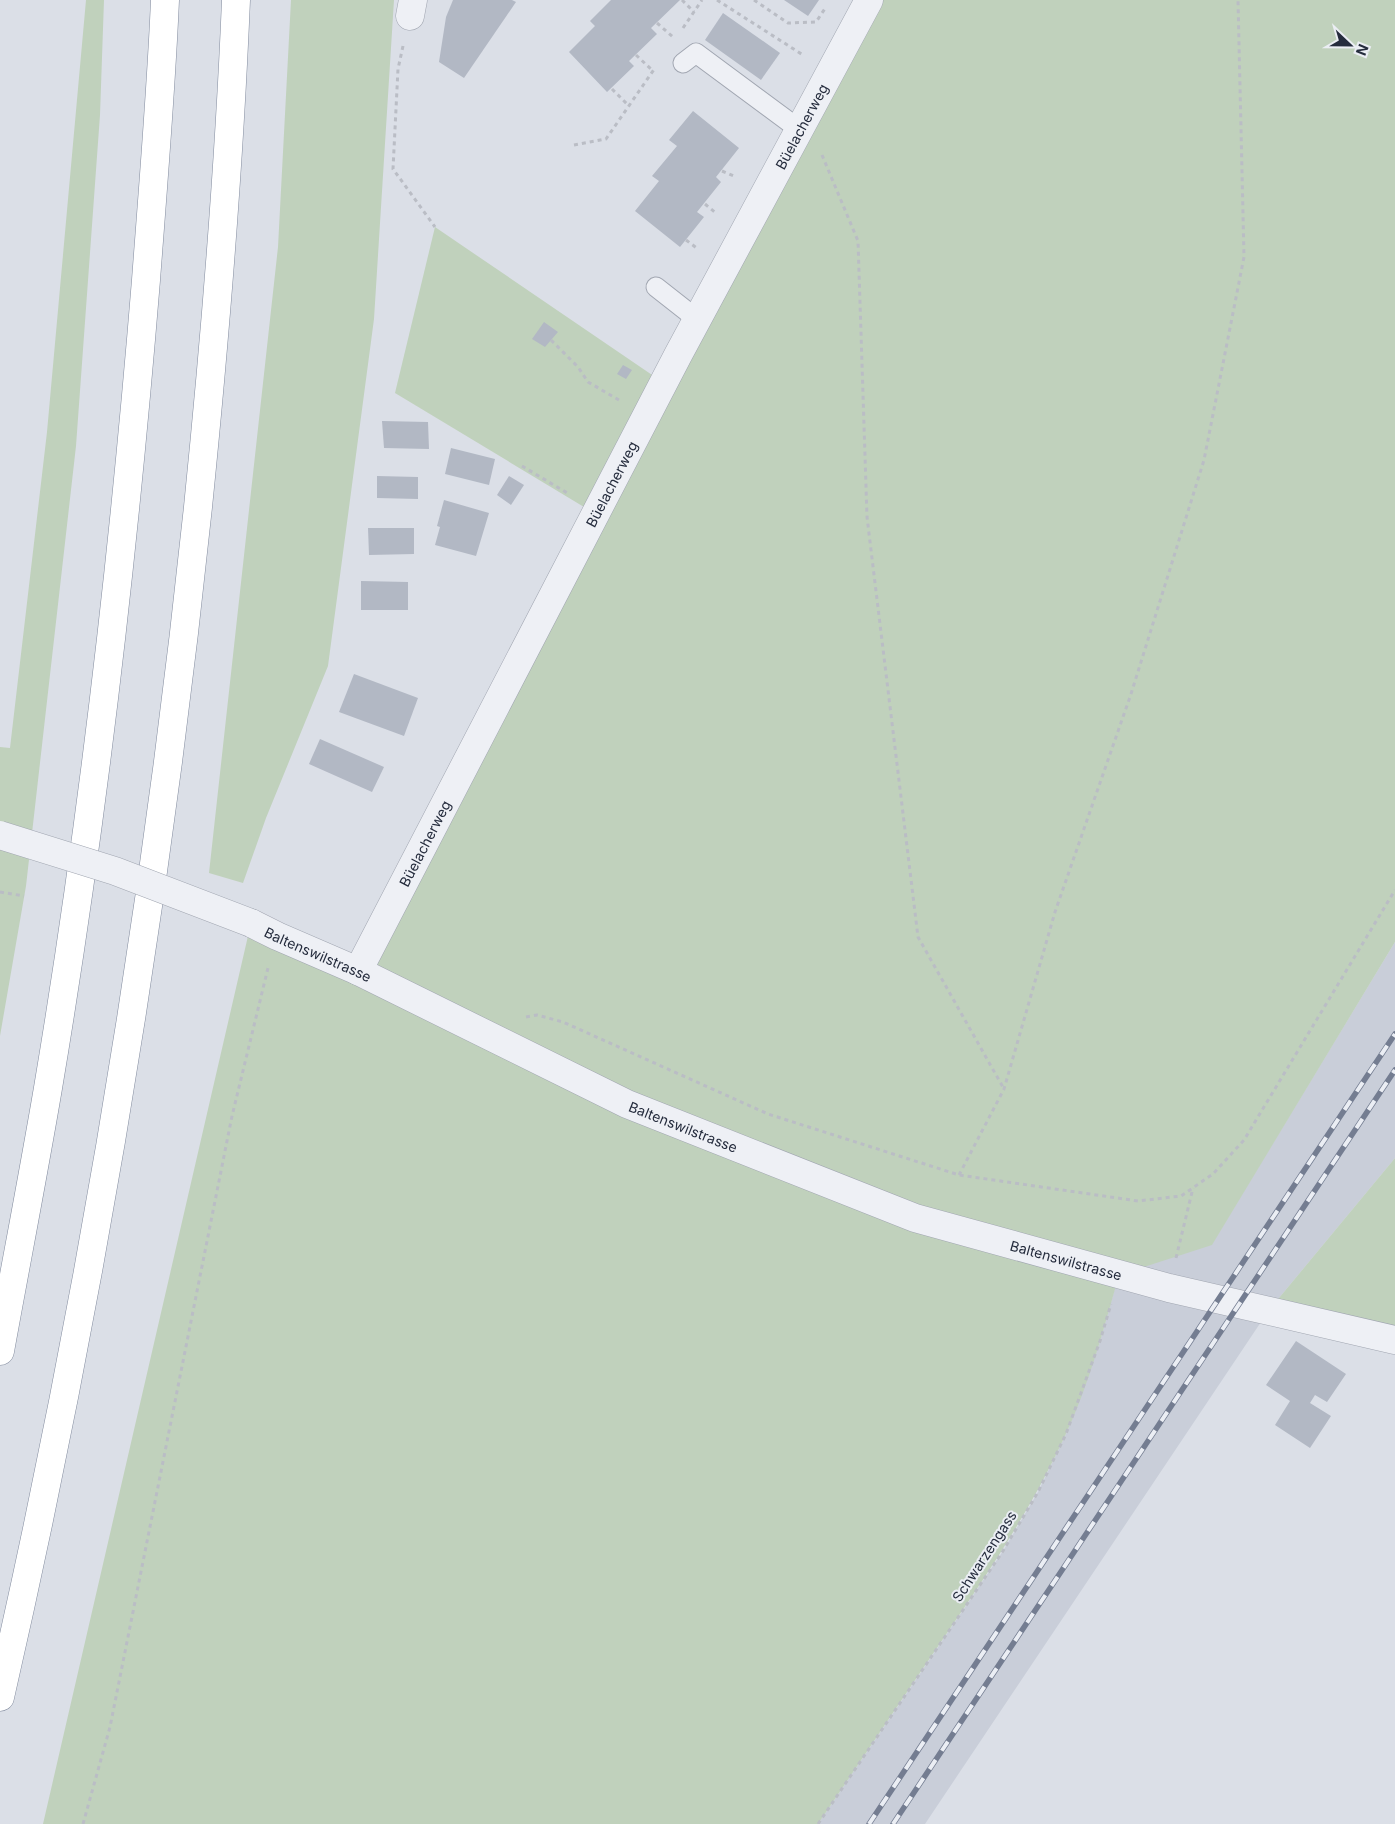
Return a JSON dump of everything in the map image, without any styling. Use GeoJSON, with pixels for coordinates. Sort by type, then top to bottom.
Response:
{"type":"FeatureCollection","features":[{"type":"Feature","properties":{"kind":"highway"},"geometry":{"type":"LineString","coordinates":[[0,1351],[32,1180],[64,988],[114,612],[136,407],[151,214],[164,0]]}},
{"type":"Feature","properties":{"kind":"highway"},"geometry":{"type":"LineString","coordinates":[[0,1697],[67,1385],[96,1231],[135,997],[163,807],[187,610],[208,404],[222,232],[236,0]]}},
{"type":"Feature","properties":{"kind":"street","name":"Büelacherweg"},"geometry":{"type":"LineString","coordinates":[[358,970],[647,414],[870,0]]}},
{"type":"Feature","properties":{"kind":"street","name":"Baltenswilstrasse"},"geometry":{"type":"LineString","coordinates":[[0,835],[115,871],[251,923],[358,970],[627,1104],[915,1218],[1169,1288],[1395,1340]]}},
{"type":"Feature","properties":{"kind":"lane"},"geometry":{"type":"LineString","coordinates":[[684,63],[696,54],[803,124]]}},
{"type":"Feature","properties":{"kind":"lane"},"geometry":{"type":"LineString","coordinates":[[656,287],[698,320]]}},
{"type":"Feature","properties":{"kind":"path"},"geometry":{"type":"LineString","coordinates":[[682,0],[694,12]]}},
{"type":"Feature","properties":{"kind":"path"},"geometry":{"type":"LineString","coordinates":[[657,23],[675,39],[702,0]]}},
{"type":"Feature","properties":{"kind":"path"},"geometry":{"type":"LineString","coordinates":[[717,0],[831,73]]}},
{"type":"Feature","properties":{"kind":"path"},"geometry":{"type":"LineString","coordinates":[[754,0],[788,24],[816,22],[830,0]]}},
{"type":"Feature","properties":{"kind":"path"},"geometry":{"type":"LineString","coordinates":[[959,1175],[1004,1089],[1056,912],[1131,694],[1204,460],[1244,258],[1238,0]]}},
{"type":"Feature","properties":{"kind":"path"},"geometry":{"type":"LineString","coordinates":[[411,8],[398,69],[393,169],[435,227]]}},
{"type":"Feature","properties":{"kind":"path"},"geometry":{"type":"LineString","coordinates":[[636,55],[653,71]]}},
{"type":"Feature","properties":{"kind":"path"},"geometry":{"type":"LineString","coordinates":[[574,145],[606,140],[658,64]]}},
{"type":"Feature","properties":{"kind":"path"},"geometry":{"type":"LineString","coordinates":[[612,89],[629,106]]}},
{"type":"Feature","properties":{"kind":"path"},"geometry":{"type":"LineString","coordinates":[[803,124],[858,241],[867,517],[918,937],[1004,1089]]}},
{"type":"Feature","properties":{"kind":"path"},"geometry":{"type":"LineString","coordinates":[[551,340],[578,367],[588,382],[647,414]]}},
{"type":"Feature","properties":{"kind":"path"},"geometry":{"type":"LineString","coordinates":[[522,466],[597,512]]}},
{"type":"Feature","properties":{"kind":"path"},"geometry":{"type":"LineString","coordinates":[[487,1035],[512,1021],[537,1015],[562,1022],[768,1114],[959,1175],[1138,1201],[1181,1196],[1213,1174],[1244,1140],[1395,890]]}},
{"type":"Feature","properties":{"kind":"path"},"geometry":{"type":"LineString","coordinates":[[0,892],[24,896]]}},
{"type":"Feature","properties":{"kind":"path"},"geometry":{"type":"LineString","coordinates":[[83,1824],[110,1727],[232,1116],[277,936]]}},
{"type":"Feature","properties":{"kind":"path"},"geometry":{"type":"LineString","coordinates":[[1169,1288],[1193,1188]]}},
{"type":"Feature","properties":{"kind":"path","name":"Schwarzengass"},"geometry":{"type":"LineString","coordinates":[[818,1824],[1003,1551],[1038,1492],[1066,1434],[1079,1401],[1100,1341],[1119,1274]]}},
{"type":"Feature","properties":{"kind":"shaded area"},"geometry":{"type":"Polygon","coordinates":[[[1395,942],[1395,1158],[1269,1310],[925,1824],[818,1824],[1003,1551],[1038,1492],[1066,1434],[1085,1385],[1119,1274],[1212,1244],[1395,942]]]}},
{"type":"Feature","properties":{"kind":"green space"},"geometry":{"type":"Polygon","coordinates":[[[86,0],[104,0],[100,115],[76,446],[26,886],[0,1036],[0,747],[10,748],[47,432],[86,0]]]}},
{"type":"Feature","properties":{"kind":"green space"},"geometry":{"type":"Polygon","coordinates":[[[291,0],[394,0],[374,319],[328,666],[266,818],[243,883],[209,873],[278,247],[291,0]]]}},
{"type":"Feature","properties":{"kind":"green space"},"geometry":{"type":"Polygon","coordinates":[[[869,0],[1395,0],[1395,942],[1212,1245],[1119,1275],[1095,1356],[1074,1417],[1038,1489],[976,1590],[818,1824],[43,1824],[251,923],[358,970],[869,0]]]}},
{"type":"Feature","properties":{"kind":"green space"},"geometry":{"type":"Polygon","coordinates":[[[435,227],[658,379],[589,510],[395,393],[435,227]]]}},
{"type":"Feature","properties":{"kind":"green space"},"geometry":{"type":"Polygon","coordinates":[[[1395,1158],[1395,1340],[1269,1310],[1395,1158]]]}},
{"type":"Feature","properties":{"kind":"building"},"geometry":{"type":"Polygon","coordinates":[[[453,0],[512,0],[516,2],[464,78],[439,62],[446,17],[453,0]]]}},
{"type":"Feature","properties":{"kind":"building"},"geometry":{"type":"Polygon","coordinates":[[[611,0],[680,0],[651,28],[657,34],[629,61],[634,66],[607,92],[569,52],[595,26],[590,21],[611,0]]]}},
{"type":"Feature","properties":{"kind":"building"},"geometry":{"type":"Polygon","coordinates":[[[784,0],[819,0],[808,16],[784,0]]]}},
{"type":"Feature","properties":{"kind":"building"},"geometry":{"type":"Polygon","coordinates":[[[723,13],[780,53],[761,80],[705,40],[723,13]]]}},
{"type":"Feature","properties":{"kind":"building"},"geometry":{"type":"Polygon","coordinates":[[[693,111],[739,148],[716,177],[721,182],[697,212],[704,217],[680,247],[635,211],[659,181],[652,176],[677,146],[669,140],[693,111]]]}},
{"type":"Feature","properties":{"kind":"building"},"geometry":{"type":"Polygon","coordinates":[[[544,322],[558,332],[545,347],[532,339],[544,322]]]}},
{"type":"Feature","properties":{"kind":"building"},"geometry":{"type":"Polygon","coordinates":[[[623,365],[632,370],[626,379],[617,374],[623,365]]]}},
{"type":"Feature","properties":{"kind":"building"},"geometry":{"type":"Polygon","coordinates":[[[382,421],[428,422],[429,449],[384,448],[382,421]]]}},
{"type":"Feature","properties":{"kind":"building"},"geometry":{"type":"Polygon","coordinates":[[[451,448],[495,459],[489,485],[445,474],[451,448]]]}},
{"type":"Feature","properties":{"kind":"building"},"geometry":{"type":"Polygon","coordinates":[[[377,476],[418,477],[418,499],[377,498],[377,476]]]}},
{"type":"Feature","properties":{"kind":"building"},"geometry":{"type":"Polygon","coordinates":[[[509,476],[524,485],[511,505],[497,495],[509,476]]]}},
{"type":"Feature","properties":{"kind":"building"},"geometry":{"type":"Polygon","coordinates":[[[444,500],[489,513],[476,556],[435,545],[440,527],[437,526],[444,500]]]}},
{"type":"Feature","properties":{"kind":"building"},"geometry":{"type":"Polygon","coordinates":[[[368,528],[414,528],[414,554],[369,555],[368,528]]]}},
{"type":"Feature","properties":{"kind":"building"},"geometry":{"type":"Polygon","coordinates":[[[361,581],[408,582],[408,610],[361,610],[361,581]]]}},
{"type":"Feature","properties":{"kind":"building"},"geometry":{"type":"Polygon","coordinates":[[[354,674],[418,698],[404,736],[339,712],[354,674]]]}},
{"type":"Feature","properties":{"kind":"building"},"geometry":{"type":"Polygon","coordinates":[[[320,739],[384,767],[372,792],[309,764],[320,739]]]}},
{"type":"Feature","properties":{"kind":"building"},"geometry":{"type":"Polygon","coordinates":[[[1296,1341],[1346,1374],[1327,1402],[1315,1395],[1310,1403],[1331,1416],[1310,1448],[1275,1425],[1290,1401],[1266,1385],[1296,1341]]]}},
{"type":"Feature","properties":{"kind":"railway"},"geometry":{"type":"LineString","coordinates":[[869,1824],[1395,1034]]}},
{"type":"Feature","properties":{"kind":"railway"},"geometry":{"type":"LineString","coordinates":[[893,1824],[1395,1070]]}}]}
